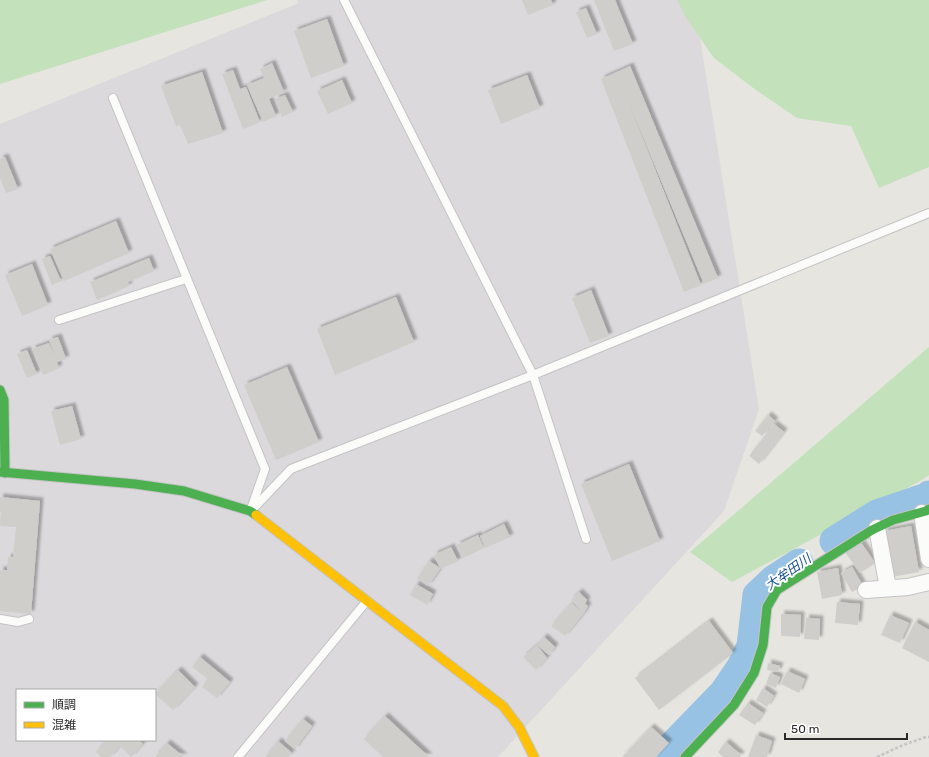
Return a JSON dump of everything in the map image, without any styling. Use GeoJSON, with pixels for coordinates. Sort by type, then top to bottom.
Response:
{"type":"FeatureCollection","features":[{"type":"Feature","properties":{"kind":"street"},"geometry":{"type":"LineString","coordinates":[[0,390],[4,400],[3,473],[135,484],[184,491],[250,511],[503,706],[519,727],[534,757]]}},
{"type":"Feature","properties":{"kind":"street"},"geometry":{"type":"LineString","coordinates":[[685,757],[734,705],[754,673],[763,645],[767,607],[777,590],[877,528],[893,520],[925,511],[929,559]]}},
{"type":"Feature","properties":{"kind":"street"},"geometry":{"type":"LineString","coordinates":[[877,528],[888,588]]}},
{"type":"Feature","properties":{"kind":"street"},"geometry":{"type":"LineString","coordinates":[[866,590],[908,587],[929,582]]}},
{"type":"Feature","properties":{"kind":"lane"},"geometry":{"type":"LineString","coordinates":[[344,0],[533,375],[586,539]]}},
{"type":"Feature","properties":{"kind":"lane"},"geometry":{"type":"LineString","coordinates":[[113,98],[264,468],[250,511]]}},
{"type":"Feature","properties":{"kind":"lane"},"geometry":{"type":"LineString","coordinates":[[250,511],[291,469],[533,375],[929,213]]}},
{"type":"Feature","properties":{"kind":"lane"},"geometry":{"type":"LineString","coordinates":[[59,320],[186,279]]}},
{"type":"Feature","properties":{"kind":"lane"},"geometry":{"type":"LineString","coordinates":[[238,757],[367,601]]}},
{"type":"Feature","properties":{"kind":"lane"},"geometry":{"type":"LineString","coordinates":[[0,619],[18,622],[29,619]]}},
{"type":"Feature","properties":{"kind":"path"},"geometry":{"type":"LineString","coordinates":[[877,757],[903,744],[929,737]]}},
{"type":"Feature","properties":{"kind":"shaded area"},"geometry":{"type":"Polygon","coordinates":[[[297,0],[694,0],[759,409],[724,511],[498,757],[0,757],[0,124],[299,3],[297,0]]]}},
{"type":"Feature","properties":{"kind":"green space"},"geometry":{"type":"Polygon","coordinates":[[[0,0],[267,0],[0,84],[0,0]]]}},
{"type":"Feature","properties":{"kind":"green space"},"geometry":{"type":"Polygon","coordinates":[[[677,0],[929,0],[929,167],[879,188],[851,126],[797,118],[756,90],[714,58],[687,19],[677,0]]]}},
{"type":"Feature","properties":{"kind":"green space"},"geometry":{"type":"Polygon","coordinates":[[[929,347],[929,475],[732,582],[690,552],[929,347]]]}},
{"type":"Feature","properties":{"kind":"building"},"geometry":{"type":"Polygon","coordinates":[[[522,0],[551,0],[553,5],[528,15],[522,0]]]}},
{"type":"Feature","properties":{"kind":"building"},"geometry":{"type":"Polygon","coordinates":[[[594,0],[615,0],[633,44],[614,51],[594,0]]]}},
{"type":"Feature","properties":{"kind":"building"},"geometry":{"type":"Polygon","coordinates":[[[586,8],[597,34],[587,38],[576,12],[586,8]]]}},
{"type":"Feature","properties":{"kind":"building"},"geometry":{"type":"Polygon","coordinates":[[[327,19],[344,66],[311,78],[294,31],[327,19]]]}},
{"type":"Feature","properties":{"kind":"building"},"geometry":{"type":"Polygon","coordinates":[[[272,63],[284,92],[269,99],[276,116],[263,122],[247,85],[264,78],[260,69],[272,63]]]}},
{"type":"Feature","properties":{"kind":"building"},"geometry":{"type":"Polygon","coordinates":[[[630,66],[718,278],[704,284],[628,101],[701,285],[684,292],[601,79],[630,66]]]}},
{"type":"Feature","properties":{"kind":"building"},"geometry":{"type":"Polygon","coordinates":[[[233,70],[240,89],[246,87],[260,122],[243,129],[222,74],[233,70]]]}},
{"type":"Feature","properties":{"kind":"building"},"geometry":{"type":"Polygon","coordinates":[[[202,72],[223,133],[188,144],[180,125],[176,126],[161,86],[202,72]]]}},
{"type":"Feature","properties":{"kind":"building"},"geometry":{"type":"Polygon","coordinates":[[[527,75],[540,108],[501,124],[488,90],[527,75]]]}},
{"type":"Feature","properties":{"kind":"building"},"geometry":{"type":"Polygon","coordinates":[[[342,80],[352,103],[328,114],[317,91],[342,80]]]}},
{"type":"Feature","properties":{"kind":"building"},"geometry":{"type":"Polygon","coordinates":[[[285,95],[293,112],[282,117],[275,99],[285,95]]]}},
{"type":"Feature","properties":{"kind":"building"},"geometry":{"type":"Polygon","coordinates":[[[5,157],[18,189],[6,193],[0,178],[0,159],[5,157]]]}},
{"type":"Feature","properties":{"kind":"building"},"geometry":{"type":"Polygon","coordinates":[[[116,221],[129,253],[64,281],[50,249],[116,221]]]}},
{"type":"Feature","properties":{"kind":"building"},"geometry":{"type":"Polygon","coordinates":[[[50,256],[61,281],[52,285],[42,259],[50,256]]]}},
{"type":"Feature","properties":{"kind":"building"},"geometry":{"type":"Polygon","coordinates":[[[149,258],[154,271],[128,282],[129,286],[97,300],[90,282],[149,258]]]}},
{"type":"Feature","properties":{"kind":"building"},"geometry":{"type":"Polygon","coordinates":[[[32,264],[48,305],[22,316],[5,275],[32,264]]]}},
{"type":"Feature","properties":{"kind":"building"},"geometry":{"type":"Polygon","coordinates":[[[591,290],[609,336],[590,343],[572,298],[591,290]]]}},
{"type":"Feature","properties":{"kind":"building"},"geometry":{"type":"Polygon","coordinates":[[[396,297],[414,342],[335,375],[317,329],[396,297]]]}},
{"type":"Feature","properties":{"kind":"building"},"geometry":{"type":"Polygon","coordinates":[[[58,337],[66,359],[57,362],[59,368],[43,375],[32,349],[49,343],[55,356],[49,340],[58,337]]]}},
{"type":"Feature","properties":{"kind":"building"},"geometry":{"type":"Polygon","coordinates":[[[27,350],[37,374],[27,378],[17,354],[27,350]]]}},
{"type":"Feature","properties":{"kind":"building"},"geometry":{"type":"Polygon","coordinates":[[[287,367],[319,442],[276,460],[244,385],[287,367]]]}},
{"type":"Feature","properties":{"kind":"building"},"geometry":{"type":"Polygon","coordinates":[[[72,406],[81,439],[60,445],[51,411],[72,406]]]}},
{"type":"Feature","properties":{"kind":"building"},"geometry":{"type":"Polygon","coordinates":[[[768,415],[775,421],[762,436],[755,431],[768,415]]]}},
{"type":"Feature","properties":{"kind":"building"},"geometry":{"type":"Polygon","coordinates":[[[774,424],[784,432],[759,464],[749,456],[774,424]]]}},
{"type":"Feature","properties":{"kind":"building"},"geometry":{"type":"Polygon","coordinates":[[[629,464],[660,541],[612,561],[581,484],[629,464]]]}},
{"type":"Feature","properties":{"kind":"building"},"geometry":{"type":"Polygon","coordinates":[[[0,497],[40,501],[31,614],[0,611],[0,570],[7,570],[8,557],[13,557],[16,527],[0,526],[0,497]]]}},
{"type":"Feature","properties":{"kind":"building"},"geometry":{"type":"Polygon","coordinates":[[[504,524],[510,537],[485,548],[480,536],[504,524]]]}},
{"type":"Feature","properties":{"kind":"building"},"geometry":{"type":"Polygon","coordinates":[[[911,526],[919,572],[892,577],[884,531],[911,526]]]}},
{"type":"Feature","properties":{"kind":"building"},"geometry":{"type":"Polygon","coordinates":[[[478,535],[484,548],[463,558],[457,545],[478,535]]]}},
{"type":"Feature","properties":{"kind":"building"},"geometry":{"type":"Polygon","coordinates":[[[860,541],[875,563],[860,573],[845,552],[860,541]]]}},
{"type":"Feature","properties":{"kind":"building"},"geometry":{"type":"Polygon","coordinates":[[[451,547],[458,561],[440,569],[428,586],[417,578],[429,561],[440,568],[434,555],[451,547]]]}},
{"type":"Feature","properties":{"kind":"building"},"geometry":{"type":"Polygon","coordinates":[[[852,567],[863,586],[852,592],[841,573],[852,567]]]}},
{"type":"Feature","properties":{"kind":"building"},"geometry":{"type":"Polygon","coordinates":[[[838,568],[842,595],[822,599],[817,572],[838,568]]]}},
{"type":"Feature","properties":{"kind":"building"},"geometry":{"type":"Polygon","coordinates":[[[416,584],[433,594],[427,605],[410,595],[416,584]]]}},
{"type":"Feature","properties":{"kind":"building"},"geometry":{"type":"Polygon","coordinates":[[[579,592],[587,600],[585,604],[588,606],[565,636],[551,626],[572,603],[582,612],[571,600],[579,592]]]}},
{"type":"Feature","properties":{"kind":"building"},"geometry":{"type":"Polygon","coordinates":[[[837,602],[860,604],[858,625],[835,623],[837,602]]]}},
{"type":"Feature","properties":{"kind":"building"},"geometry":{"type":"Polygon","coordinates":[[[781,614],[801,615],[800,637],[781,636],[781,614]]]}},
{"type":"Feature","properties":{"kind":"building"},"geometry":{"type":"Polygon","coordinates":[[[890,615],[909,623],[900,643],[881,635],[890,615]]]}},
{"type":"Feature","properties":{"kind":"building"},"geometry":{"type":"Polygon","coordinates":[[[806,618],[820,619],[819,640],[804,639],[806,618]]]}},
{"type":"Feature","properties":{"kind":"building"},"geometry":{"type":"Polygon","coordinates":[[[709,621],[733,653],[659,710],[635,678],[709,621]]]}},
{"type":"Feature","properties":{"kind":"building"},"geometry":{"type":"Polygon","coordinates":[[[915,622],[929,630],[929,662],[902,648],[915,622]]]}},
{"type":"Feature","properties":{"kind":"building"},"geometry":{"type":"Polygon","coordinates":[[[544,637],[555,647],[549,655],[537,645],[544,637]]]}},
{"type":"Feature","properties":{"kind":"building"},"geometry":{"type":"Polygon","coordinates":[[[537,645],[547,658],[536,670],[523,657],[537,645]]]}},
{"type":"Feature","properties":{"kind":"building"},"geometry":{"type":"Polygon","coordinates":[[[200,657],[230,682],[217,698],[202,687],[208,679],[192,667],[200,657]]]}},
{"type":"Feature","properties":{"kind":"building"},"geometry":{"type":"Polygon","coordinates":[[[768,663],[780,666],[778,672],[767,670],[768,663]]]}},
{"type":"Feature","properties":{"kind":"building"},"geometry":{"type":"Polygon","coordinates":[[[178,670],[195,687],[173,710],[156,695],[156,693],[178,670]]]}},
{"type":"Feature","properties":{"kind":"building"},"geometry":{"type":"Polygon","coordinates":[[[787,671],[805,679],[799,693],[781,684],[787,671]]]}},
{"type":"Feature","properties":{"kind":"building"},"geometry":{"type":"Polygon","coordinates":[[[770,673],[780,677],[776,688],[766,684],[770,673]]]}},
{"type":"Feature","properties":{"kind":"building"},"geometry":{"type":"Polygon","coordinates":[[[763,688],[774,696],[767,707],[756,700],[763,688]]]}},
{"type":"Feature","properties":{"kind":"building"},"geometry":{"type":"Polygon","coordinates":[[[748,703],[763,713],[755,725],[739,715],[748,703]]]}},
{"type":"Feature","properties":{"kind":"building"},"geometry":{"type":"Polygon","coordinates":[[[385,716],[429,757],[383,757],[364,739],[385,716]]]}},
{"type":"Feature","properties":{"kind":"building"},"geometry":{"type":"Polygon","coordinates":[[[303,719],[312,726],[295,749],[285,741],[303,719]]]}},
{"type":"Feature","properties":{"kind":"building"},"geometry":{"type":"Polygon","coordinates":[[[651,727],[669,743],[656,757],[622,757],[651,727]]]}},
{"type":"Feature","properties":{"kind":"building"},"geometry":{"type":"Polygon","coordinates":[[[756,735],[772,741],[767,757],[748,757],[756,735]]]}},
{"type":"Feature","properties":{"kind":"building"},"geometry":{"type":"Polygon","coordinates":[[[105,741],[140,741],[143,744],[131,757],[120,746],[110,757],[101,757],[96,752],[105,741]]]}},
{"type":"Feature","properties":{"kind":"building"},"geometry":{"type":"Polygon","coordinates":[[[278,741],[292,753],[288,757],[265,757],[278,741]]]}},
{"type":"Feature","properties":{"kind":"building"},"geometry":{"type":"Polygon","coordinates":[[[726,742],[741,755],[740,757],[723,757],[718,752],[726,742]]]}},
{"type":"Feature","properties":{"kind":"building"},"geometry":{"type":"Polygon","coordinates":[[[167,743],[184,757],[155,757],[167,743]]]}},
{"type":"Feature","properties":{"kind":"waterway","name":"大牟田川"},"geometry":{"type":"LineString","coordinates":[[834,541],[877,514],[929,495]]}},
{"type":"Feature","properties":{"kind":"waterway","name":"大牟田川"},"geometry":{"type":"LineString","coordinates":[[661,757],[724,692],[741,667],[751,646],[757,595],[773,580],[799,563]]}},
{"type":"Feature","properties":{"kind":"traffic: fast"},"geometry":{"type":"LineString","coordinates":[[0,390],[4,400],[5,473]]}},
{"type":"Feature","properties":{"kind":"traffic: fast"},"geometry":{"type":"LineString","coordinates":[[0,472],[135,484],[184,491],[250,511],[256,515]]}},
{"type":"Feature","properties":{"kind":"traffic: fast"},"geometry":{"type":"LineString","coordinates":[[685,757],[734,705],[754,673],[763,645],[767,607],[777,590],[872,530],[893,520],[929,509]]}},
{"type":"Feature","properties":{"kind":"traffic: slow"},"geometry":{"type":"LineString","coordinates":[[256,515],[503,706],[519,727],[534,757]]}}]}
